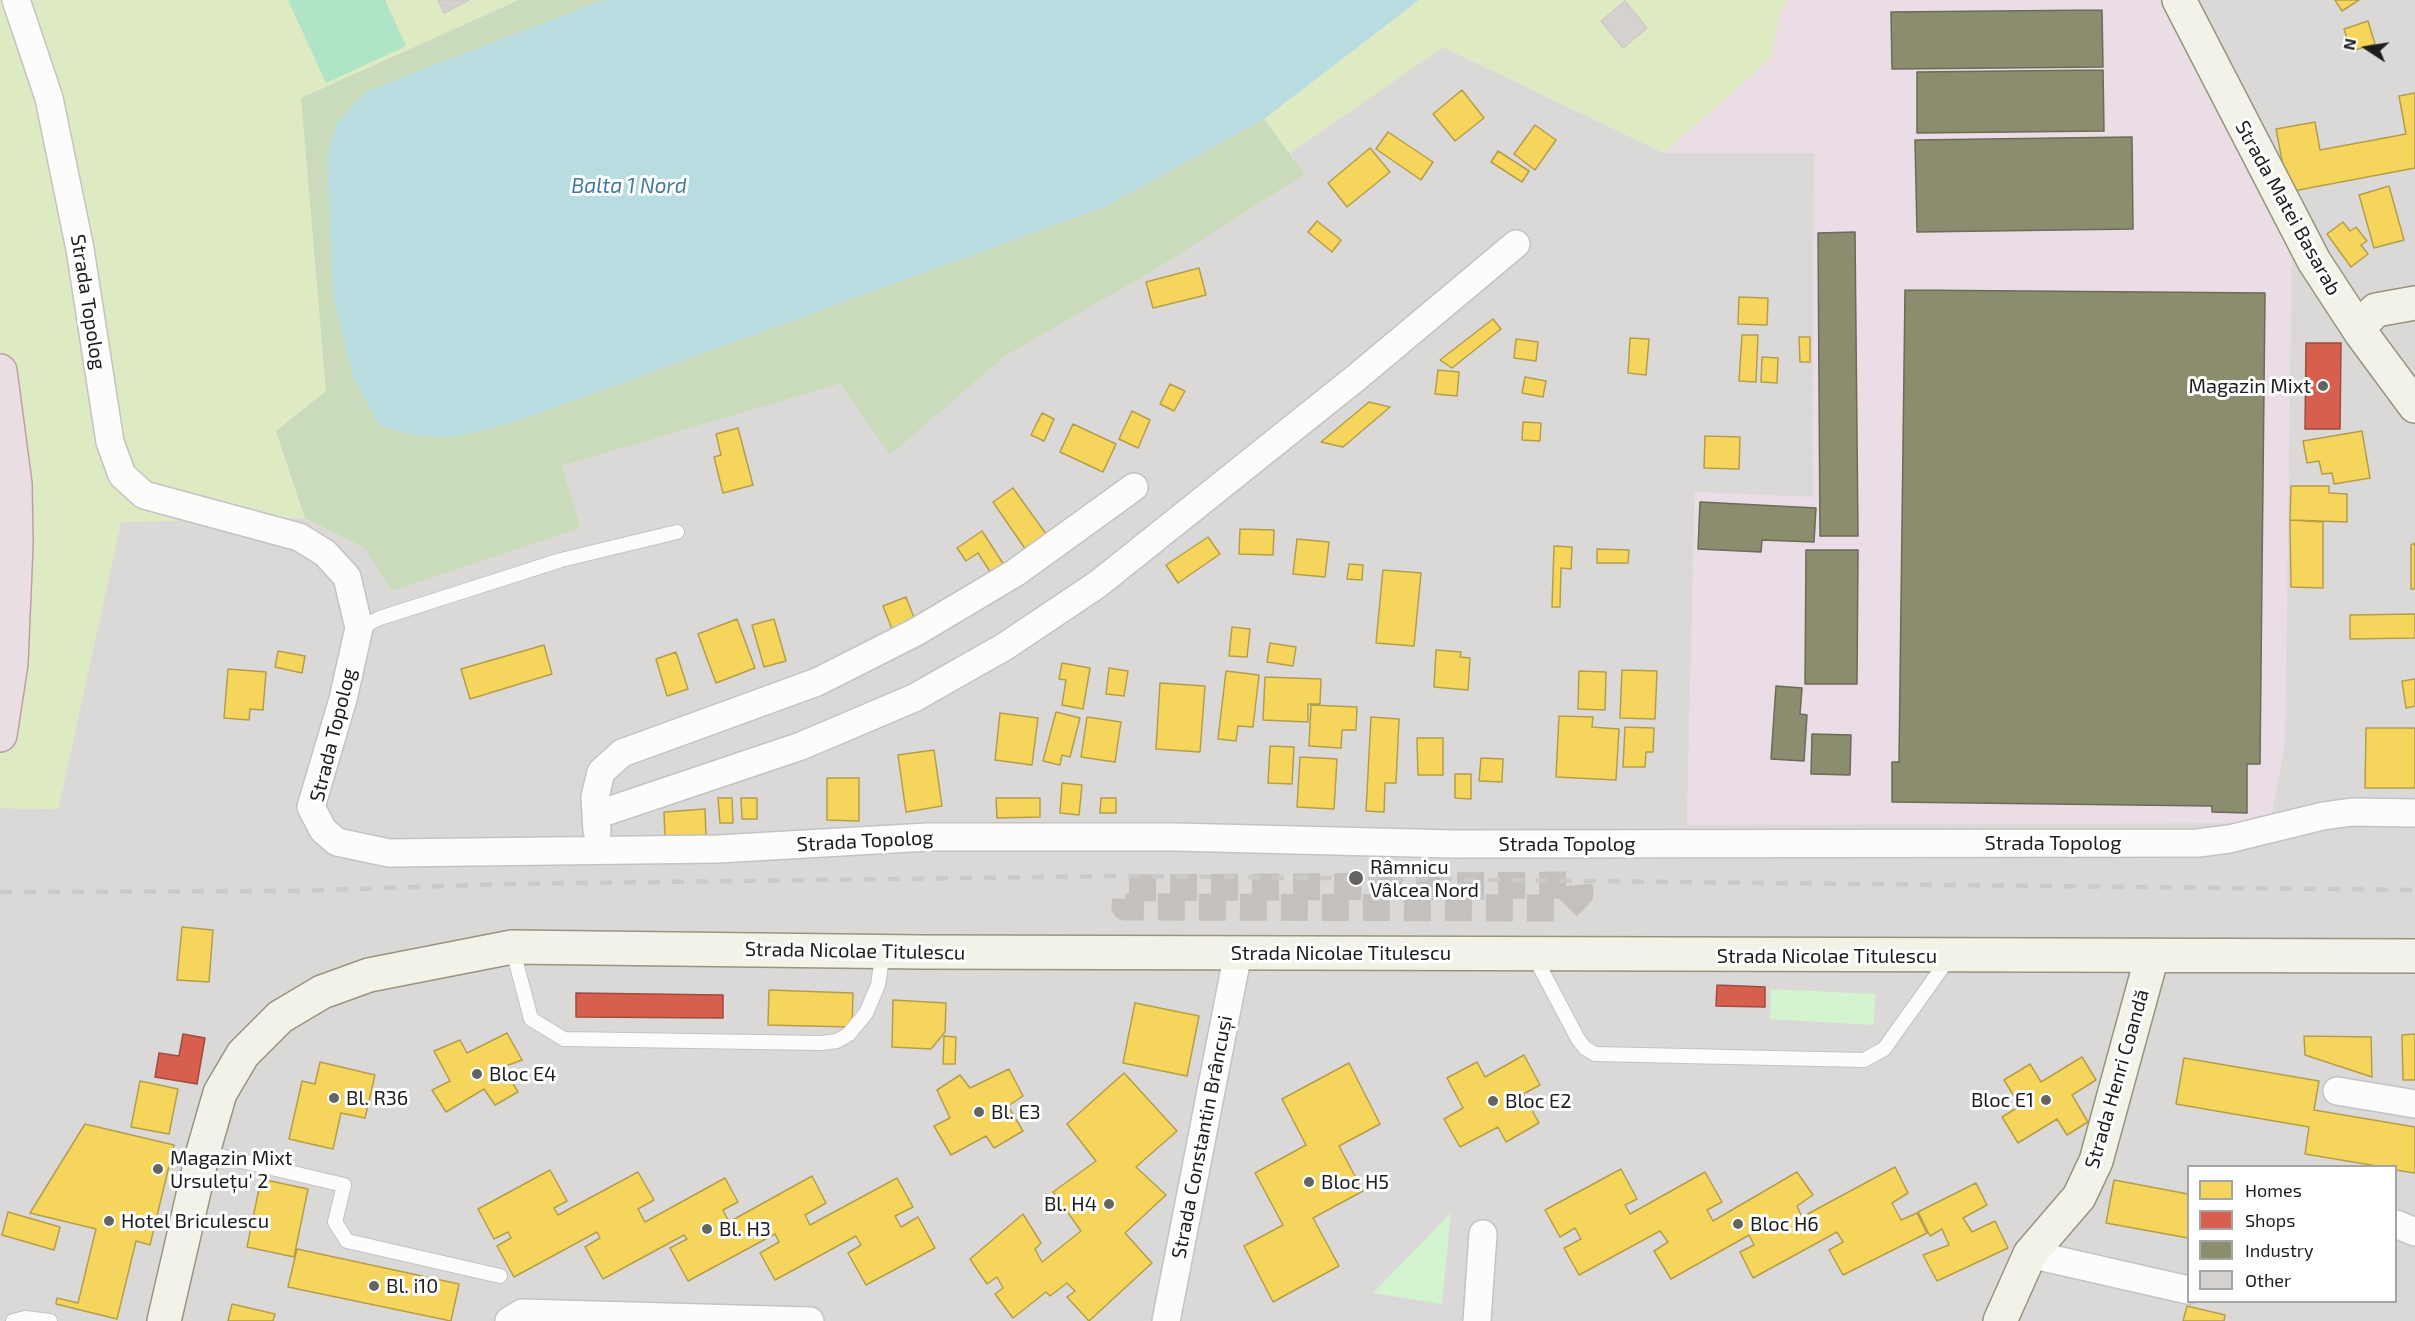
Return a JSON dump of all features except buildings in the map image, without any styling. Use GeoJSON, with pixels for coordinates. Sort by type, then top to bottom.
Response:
{"type":"FeatureCollection","features":[{"type":"Feature","properties":{"kind":"highway"},"geometry":{"type":"LineString","coordinates":[[0,372],[15,484],[16,544],[11,663],[0,735]]}},
{"type":"Feature","properties":{"kind":"main road","name":"Strada Matei Basarab"},"geometry":{"type":"LineString","coordinates":[[2179,0],[2288,215],[2314,261],[2361,333],[2415,406]]}},
{"type":"Feature","properties":{"kind":"main road"},"geometry":{"type":"LineString","coordinates":[[2361,333],[2363,323],[2376,310],[2415,303]]}},
{"type":"Feature","properties":{"kind":"main road","name":"Strada Nicolae Titulescu"},"geometry":{"type":"LineString","coordinates":[[164,1321],[203,1152],[220,1093],[243,1054],[280,1017],[322,992],[369,975],[512,947],[1238,953],[2415,956]]}},
{"type":"Feature","properties":{"kind":"main road","name":"Strada Henri Coandă"},"geometry":{"type":"LineString","coordinates":[[2000,1321],[2030,1254],[2079,1197],[2096,1161],[2152,956]]}},
{"type":"Feature","properties":{"kind":"street","name":"Strada Topolog"},"geometry":{"type":"LineString","coordinates":[[15,0],[49,98],[80,249],[110,442],[122,475],[144,495],[299,537],[325,553],[347,577],[359,628],[343,699],[320,769],[312,807],[322,830],[337,842],[389,853],[718,849],[928,837],[1176,837],[1453,844],[2198,843],[2229,839],[2323,816],[2352,812],[2415,813]]}},
{"type":"Feature","properties":{"kind":"street"},"geometry":{"type":"LineString","coordinates":[[596,815],[801,746],[914,698],[1004,647],[1098,584],[1357,377],[1516,244]]}},
{"type":"Feature","properties":{"kind":"street"},"geometry":{"type":"LineString","coordinates":[[598,850],[595,797],[601,772],[622,753],[817,682],[916,632],[1015,573],[1134,487]]}},
{"type":"Feature","properties":{"kind":"street","name":"Strada Constantin Brâncuși"},"geometry":{"type":"LineString","coordinates":[[1166,1321],[1238,953]]}},
{"type":"Feature","properties":{"kind":"street"},"geometry":{"type":"LineString","coordinates":[[2337,1091],[2415,1104]]}},
{"type":"Feature","properties":{"kind":"street"},"geometry":{"type":"LineString","coordinates":[[2397,1224],[2415,1232]]}},
{"type":"Feature","properties":{"kind":"street"},"geometry":{"type":"LineString","coordinates":[[1477,1321],[1483,1234]]}},
{"type":"Feature","properties":{"kind":"street"},"geometry":{"type":"LineString","coordinates":[[2030,1254],[2187,1290]]}},
{"type":"Feature","properties":{"kind":"street"},"geometry":{"type":"LineString","coordinates":[[509,1321],[522,1313],[810,1321]]}},
{"type":"Feature","properties":{"kind":"lane"},"geometry":{"type":"LineString","coordinates":[[359,628],[380,618],[561,560],[677,532]]}},
{"type":"Feature","properties":{"kind":"lane"},"geometry":{"type":"LineString","coordinates":[[512,947],[531,1019],[564,1039],[821,1043],[837,1041],[849,1034],[866,1013],[878,985],[883,951]]}},
{"type":"Feature","properties":{"kind":"lane"},"geometry":{"type":"LineString","coordinates":[[1533,954],[1578,1039],[1585,1048],[1595,1054],[1864,1060],[1884,1049],[1951,956]]}},
{"type":"Feature","properties":{"kind":"lane"},"geometry":{"type":"LineString","coordinates":[[203,1152],[344,1185],[335,1222],[347,1241],[500,1276]]}},
{"type":"Feature","properties":{"kind":"lane"},"geometry":{"type":"LineString","coordinates":[[13,1321],[25,1318],[50,1321]]}},
{"type":"Feature","properties":{"kind":"shaded area"},"geometry":{"type":"Polygon","coordinates":[[[1788,0],[2168,0],[2292,244],[2285,744],[2270,823],[1687,825],[1695,492],[1813,497],[1814,153],[1664,153],[1771,58],[1780,12],[1788,0]]]}},
{"type":"Feature","properties":{"kind":"shaded area"},"geometry":{"type":"Polygon","coordinates":[[[2168,0],[2415,0],[2415,1321],[0,1321],[0,808],[58,809],[121,521],[305,518],[365,548],[581,528],[562,466],[840,384],[890,454],[1004,357],[1163,265],[1305,174],[1290,153],[1443,47],[1664,153],[1814,153],[1813,498],[1695,492],[1687,824],[2168,0]]]}},
{"type":"Feature","properties":{"kind":"shaded area"},"geometry":{"type":"Polygon","coordinates":[[[302,898],[479,910],[572,929],[380,954],[298,988],[287,985],[302,898]]]}},
{"type":"Feature","properties":{"kind":"shaded area"},"geometry":{"type":"Polygon","coordinates":[[[2183,974],[2415,975],[2415,1002],[2181,1000],[2183,974]]]}},
{"type":"Feature","properties":{"kind":"shaded area"},"geometry":{"type":"Polygon","coordinates":[[[937,975],[1017,978],[1016,1028],[958,1051],[957,1003],[937,975]]]}},
{"type":"Feature","properties":{"kind":"shaded area"},"geometry":{"type":"Polygon","coordinates":[[[504,981],[511,1008],[419,1029],[371,1044],[363,1017],[504,981]]]}},
{"type":"Feature","properties":{"kind":"shaded area"},"geometry":{"type":"Polygon","coordinates":[[[542,1008],[559,1029],[870,1031],[870,1072],[549,1070],[522,1015],[542,1008]]]}},
{"type":"Feature","properties":{"kind":"shaded area"},"geometry":{"type":"Polygon","coordinates":[[[2162,1014],[2265,1015],[2264,1057],[2161,1042],[2162,1014]]]}},
{"type":"Feature","properties":{"kind":"shaded area"},"geometry":{"type":"Polygon","coordinates":[[[1584,1026],[1879,1032],[1876,1105],[1583,1104],[1584,1026]]]}},
{"type":"Feature","properties":{"kind":"green space"},"geometry":{"type":"Polygon","coordinates":[[[0,0],[519,0],[301,98],[326,391],[276,431],[305,518],[121,522],[58,809],[0,808],[0,0]]]}},
{"type":"Feature","properties":{"kind":"green space"},"geometry":{"type":"Polygon","coordinates":[[[288,0],[385,0],[406,46],[326,83],[288,0]]]}},
{"type":"Feature","properties":{"kind":"green space"},"geometry":{"type":"Polygon","coordinates":[[[519,0],[603,0],[367,91],[515,422],[1107,206],[1264,119],[1305,174],[1163,265],[1004,357],[890,455],[840,384],[562,466],[581,528],[392,591],[365,548],[305,518],[276,431],[326,391],[301,98],[519,0]]]}},
{"type":"Feature","properties":{"kind":"green space"},"geometry":{"type":"Polygon","coordinates":[[[1419,0],[1788,0],[1780,12],[1771,58],[1664,153],[1443,47],[1290,153],[1264,119],[1419,0]]]}},
{"type":"Feature","properties":{"kind":"green space"},"geometry":{"type":"Polygon","coordinates":[[[1771,989],[1875,994],[1874,1025],[1770,1019],[1771,989]]]}},
{"type":"Feature","properties":{"kind":"green space"},"geometry":{"type":"Polygon","coordinates":[[[1451,1213],[1442,1304],[1373,1293],[1451,1213]]]}},
{"type":"Feature","properties":{"kind":"water","name":"Balta 1 Nord"},"geometry":{"type":"Polygon","coordinates":[[[603,0],[1419,0],[1264,119],[1107,206],[515,422],[455,437],[416,436],[379,425],[354,378],[333,297],[327,157],[337,123],[367,91],[603,0]]]}},
{"type":"Feature","properties":{"kind":"tunnel"},"geometry":{"type":"LineString","coordinates":[[1579,885],[1580,894],[1566,908],[1125,907],[1126,888],[1579,885]]}},
{"type":"Feature","properties":{"kind":"railway"},"geometry":{"type":"LineString","coordinates":[[0,892],[297,891],[506,884],[1124,876],[2415,890]]}},
{"type":"Feature","properties":{"kind":"place","name":"Magazin Mixt"},"geometry":{"type":"Point","coordinates":[2323,386]}},
{"type":"Feature","properties":{"kind":"place","name":"Râmnicu Vâlcea Nord"},"geometry":{"type":"Point","coordinates":[1356,878]}},
{"type":"Feature","properties":{"kind":"place","name":"Bloc E4"},"geometry":{"type":"Point","coordinates":[477,1074]}},
{"type":"Feature","properties":{"kind":"place","name":"Bl. R36"},"geometry":{"type":"Point","coordinates":[334,1098]}},
{"type":"Feature","properties":{"kind":"place","name":"Bloc E1"},"geometry":{"type":"Point","coordinates":[2046,1100]}},
{"type":"Feature","properties":{"kind":"place","name":"Bloc E2"},"geometry":{"type":"Point","coordinates":[1493,1101]}},
{"type":"Feature","properties":{"kind":"place","name":"Bl. E3"},"geometry":{"type":"Point","coordinates":[979,1112]}},
{"type":"Feature","properties":{"kind":"place","name":"Magazin Mixt Ursulețu' 2"},"geometry":{"type":"Point","coordinates":[158,1169]}},
{"type":"Feature","properties":{"kind":"place","name":"Bloc H5"},"geometry":{"type":"Point","coordinates":[1309,1182]}},
{"type":"Feature","properties":{"kind":"place","name":"Bl. H4"},"geometry":{"type":"Point","coordinates":[1109,1204]}},
{"type":"Feature","properties":{"kind":"place","name":"Hotel Briculescu"},"geometry":{"type":"Point","coordinates":[109,1221]}},
{"type":"Feature","properties":{"kind":"place","name":"Bloc H6"},"geometry":{"type":"Point","coordinates":[1738,1224]}},
{"type":"Feature","properties":{"kind":"place","name":"Bl. H3"},"geometry":{"type":"Point","coordinates":[707,1229]}},
{"type":"Feature","properties":{"kind":"place","name":"Bl. i10"},"geometry":{"type":"Point","coordinates":[374,1286]}}]}
